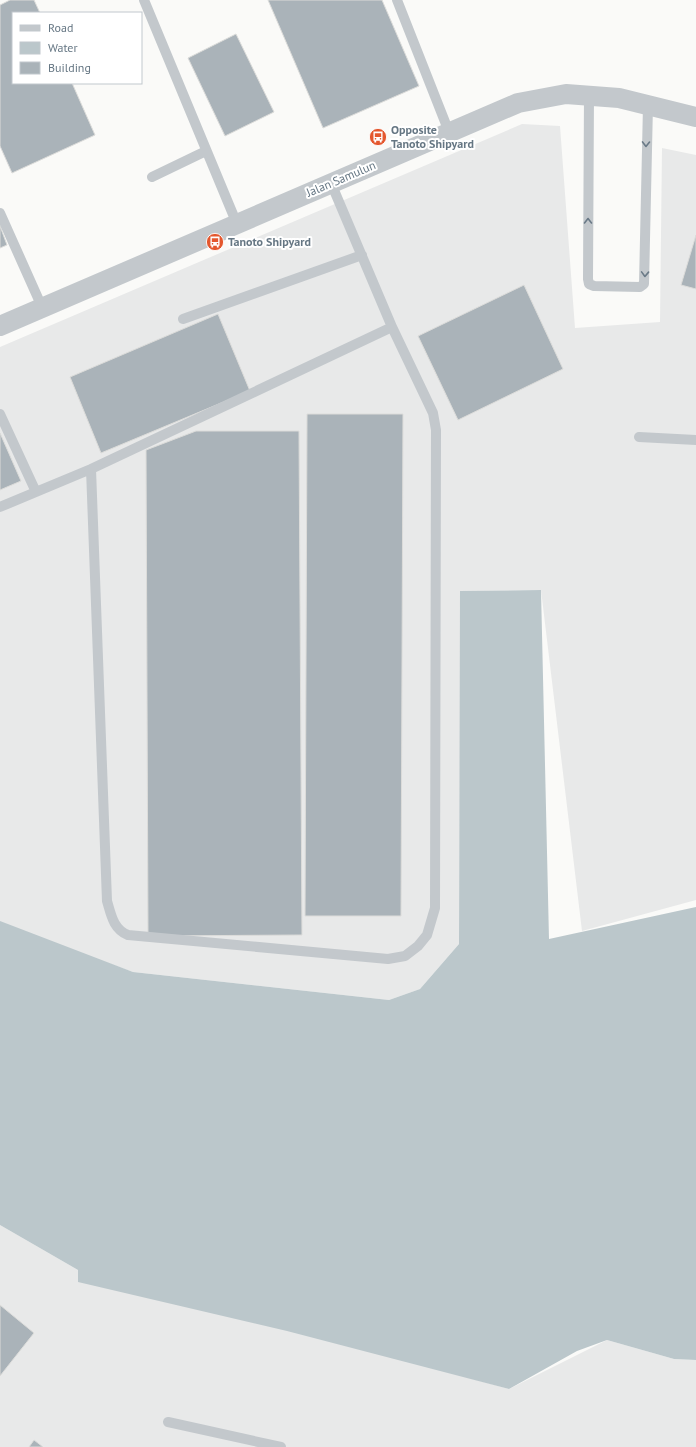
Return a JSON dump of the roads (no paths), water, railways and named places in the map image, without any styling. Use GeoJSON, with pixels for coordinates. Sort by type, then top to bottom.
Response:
{"type":"FeatureCollection","features":[{"type":"Feature","properties":{"kind":"street","name":"Jalan Samulun"},"geometry":{"type":"LineString","coordinates":[[0,326],[518,103],[566,94],[589,95],[619,98],[695,115]]}},
{"type":"Feature","properties":{"kind":"lane"},"geometry":{"type":"LineString","coordinates":[[144,0],[236,224]]}},
{"type":"Feature","properties":{"kind":"lane"},"geometry":{"type":"LineString","coordinates":[[397,0],[449,132]]}},
{"type":"Feature","properties":{"kind":"lane"},"geometry":{"type":"LineString","coordinates":[[589,95],[588,279],[589,284],[594,286],[640,287],[644,284],[648,105]]}},
{"type":"Feature","properties":{"kind":"lane"},"geometry":{"type":"LineString","coordinates":[[152,177],[206,150]]}},
{"type":"Feature","properties":{"kind":"lane"},"geometry":{"type":"LineString","coordinates":[[91,469],[107,901],[111,917],[115,925],[122,932],[128,934],[388,959],[405,956],[427,935],[435,908],[436,430],[433,413],[392,327],[331,183]]}},
{"type":"Feature","properties":{"kind":"lane"},"geometry":{"type":"LineString","coordinates":[[0,213],[42,307]]}},
{"type":"Feature","properties":{"kind":"lane"},"geometry":{"type":"LineString","coordinates":[[183,319],[362,255]]}},
{"type":"Feature","properties":{"kind":"lane"},"geometry":{"type":"LineString","coordinates":[[0,507],[91,469],[392,327]]}},
{"type":"Feature","properties":{"kind":"lane"},"geometry":{"type":"LineString","coordinates":[[0,414],[36,492]]}},
{"type":"Feature","properties":{"kind":"lane"},"geometry":{"type":"LineString","coordinates":[[639,437],[696,440]]}},
{"type":"Feature","properties":{"kind":"lane"},"geometry":{"type":"LineString","coordinates":[[168,1422],[281,1447]]}},
{"type":"Feature","properties":{"kind":"water"},"geometry":{"type":"Polygon","coordinates":[[[541,590],[549,939],[696,907],[696,1360],[674,1359],[607,1340],[577,1351],[509,1389],[287,1331],[78,1282],[78,1270],[0,1225],[0,921],[133,972],[389,1000],[420,989],[459,944],[460,591],[541,590]]]}},
{"type":"Feature","properties":{"kind":"place","name":"Opposite Tanoto Shipyard"},"geometry":{"type":"Point","coordinates":[378,137]}},
{"type":"Feature","properties":{"kind":"place","name":"Tanoto Shipyard"},"geometry":{"type":"Point","coordinates":[215,242]}}]}
